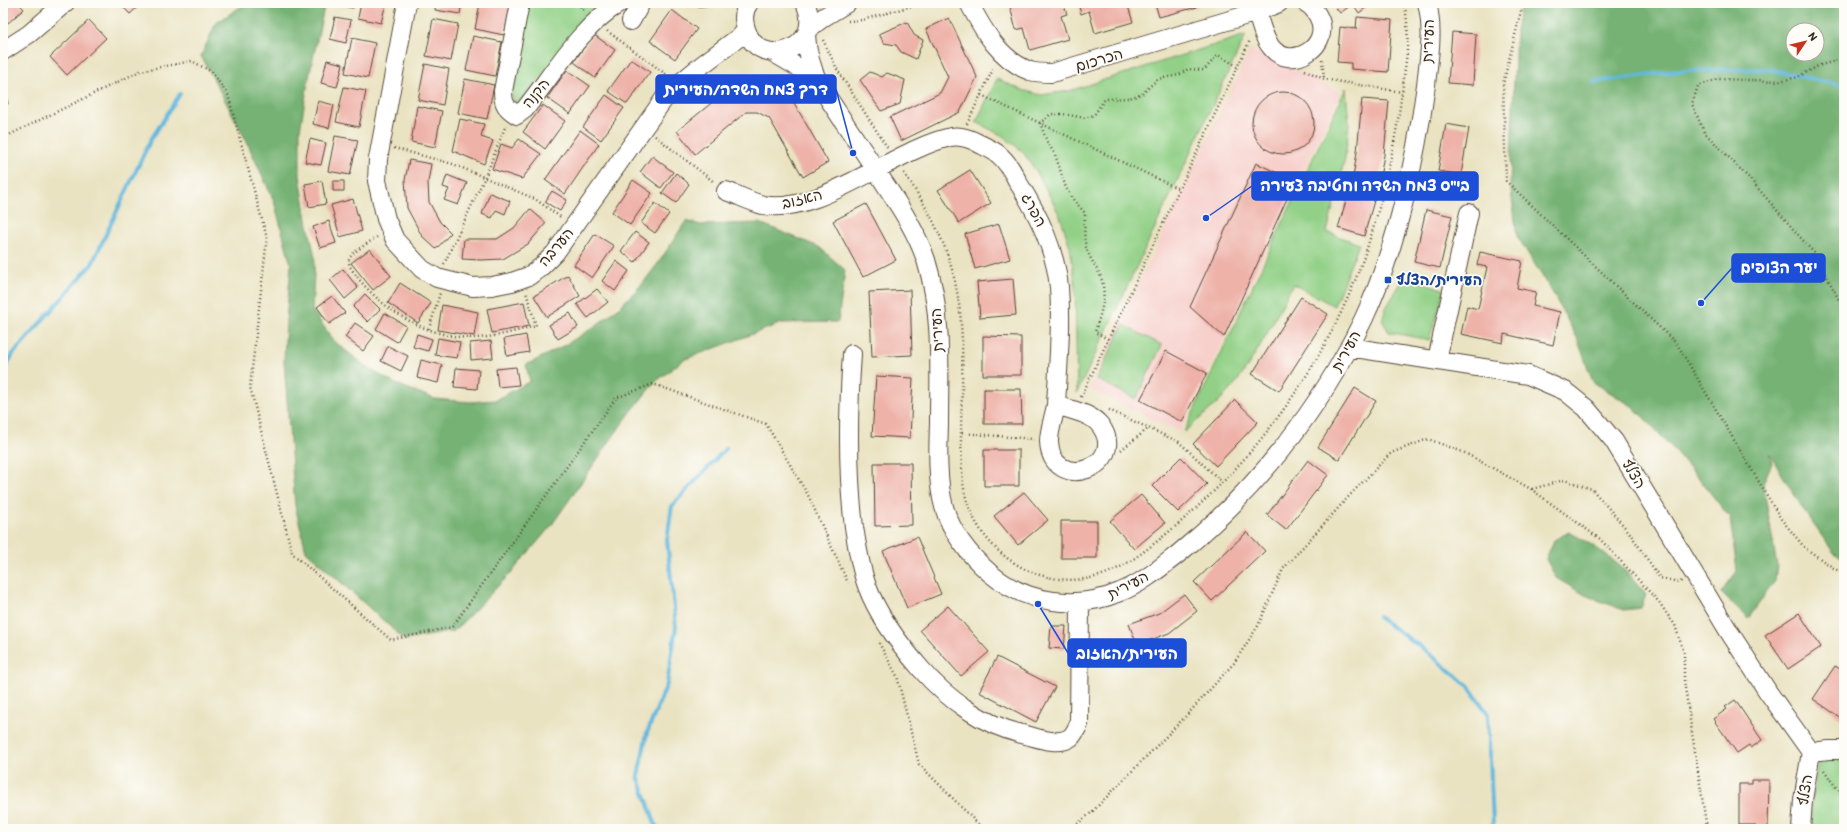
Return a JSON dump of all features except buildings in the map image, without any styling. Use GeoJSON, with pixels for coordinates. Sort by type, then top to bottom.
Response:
{"type":"FeatureCollection","features":[{"type":"Feature","properties":{"kind":"street"},"geometry":{"type":"LineString","coordinates":[[3,51],[29,34],[65,3]]}},
{"type":"Feature","properties":{"kind":"street","name":"הערבה"},"geometry":{"type":"LineString","coordinates":[[407,3],[380,144],[377,181],[380,200],[395,240],[422,269],[441,279],[473,287],[512,282],[541,267],[555,253],[664,99],[679,84],[746,32]]}},
{"type":"Feature","properties":{"kind":"street","name":"הקנה"},"geometry":{"type":"LineString","coordinates":[[520,3],[503,91],[503,102],[517,115],[525,109],[594,22],[620,3]]}},
{"type":"Feature","properties":{"kind":"street"},"geometry":{"type":"LineString","coordinates":[[632,21],[641,3]]}},
{"type":"Feature","properties":{"kind":"street","name":"העירית"},"geometry":{"type":"LineString","coordinates":[[804,3],[808,10],[810,29],[807,51],[810,66],[819,84],[901,207],[917,236],[932,285],[937,308],[939,338],[938,433],[941,487],[944,506],[958,539],[987,570],[1001,582],[1045,600],[1080,602],[1111,596],[1124,591],[1145,579],[1195,540],[1223,514],[1248,489],[1316,402],[1349,347],[1365,316],[1378,284],[1402,204],[1413,159],[1422,113],[1432,31],[1427,3]]}},
{"type":"Feature","properties":{"kind":"street"},"geometry":{"type":"LineString","coordinates":[[772,52],[782,52],[792,49],[800,43],[810,29],[848,3]]}},
{"type":"Feature","properties":{"kind":"street","name":"הכרכום"},"geometry":{"type":"LineString","coordinates":[[969,3],[987,35],[1015,64],[1031,71],[1052,73],[1258,16],[1279,3]]}},
{"type":"Feature","properties":{"kind":"street"},"geometry":{"type":"LineString","coordinates":[[1258,16],[1266,39],[1271,47],[1279,54],[1288,57],[1297,57],[1307,54],[1314,48],[1320,39],[1322,29],[1316,11],[1306,3]]}},
{"type":"Feature","properties":{"kind":"street"},"geometry":{"type":"LineString","coordinates":[[746,32],[744,15],[747,4]]}},
{"type":"Feature","properties":{"kind":"street","name":"העירית"},"geometry":{"type":"LineString","coordinates":[[746,32],[752,42],[761,49],[772,52],[806,72],[819,84]]}},
{"type":"Feature","properties":{"kind":"street"},"geometry":{"type":"LineString","coordinates":[[876,171],[895,158],[932,143],[952,137],[961,137]]}},
{"type":"Feature","properties":{"kind":"street","name":"הפרג"},"geometry":{"type":"LineString","coordinates":[[961,137],[972,140],[999,155],[1010,168],[1044,228],[1053,257],[1059,287],[1059,340],[1056,405],[1049,440],[1050,452],[1055,461],[1063,468],[1077,472],[1095,466],[1102,458],[1106,449],[1105,434],[1100,425],[1092,418],[1056,405]]}},
{"type":"Feature","properties":{"kind":"street","name":"האזוב"},"geometry":{"type":"LineString","coordinates":[[726,191],[764,205],[784,206],[806,200],[876,171]]}},
{"type":"Feature","properties":{"kind":"street"},"geometry":{"type":"LineString","coordinates":[[1437,360],[1469,213]]}},
{"type":"Feature","properties":{"kind":"street","name":"הצלף"},"geometry":{"type":"LineString","coordinates":[[1349,347],[1528,375],[1553,385],[1581,403],[1596,418],[1614,441],[1695,576],[1768,692],[1811,752],[1803,800],[1801,829]]}},
{"type":"Feature","properties":{"kind":"street"},"geometry":{"type":"LineString","coordinates":[[852,354],[848,455],[851,499],[857,547],[867,586],[887,625],[911,658],[936,686],[964,707],[990,722],[1014,732],[1061,742],[1072,736],[1079,724],[1080,602]]}},
{"type":"Feature","properties":{"kind":"street"},"geometry":{"type":"LineString","coordinates":[[1811,752],[1844,750]]}},
{"type":"Feature","properties":{"kind":"path"},"geometry":{"type":"LineString","coordinates":[[846,21],[862,20],[923,3]]}},
{"type":"Feature","properties":{"kind":"path"},"geometry":{"type":"LineString","coordinates":[[810,29],[920,195],[938,227],[954,280],[959,305],[962,338],[962,465],[965,495],[977,527],[1002,554],[1013,563],[1050,578],[1082,580],[1114,571],[1133,560],[1180,523],[1222,482],[1252,449],[1297,389],[1319,354],[1344,306],[1357,276],[1380,198],[1392,147],[1402,92],[1409,31],[1404,3]]}},
{"type":"Feature","properties":{"kind":"path"},"geometry":{"type":"LineString","coordinates":[[1524,3],[1503,84],[1506,181],[1677,344],[1781,519],[1805,548],[1835,569],[1844,573]]}},
{"type":"Feature","properties":{"kind":"path"},"geometry":{"type":"LineString","coordinates":[[1088,400],[1081,397],[1238,66],[1258,16]]}},
{"type":"Feature","properties":{"kind":"path"},"geometry":{"type":"LineString","coordinates":[[594,22],[679,84]]}},
{"type":"Feature","properties":{"kind":"path"},"geometry":{"type":"LineString","coordinates":[[1248,44],[1255,47]]}},
{"type":"Feature","properties":{"kind":"path"},"geometry":{"type":"LineString","coordinates":[[961,137],[1002,52]]}},
{"type":"Feature","properties":{"kind":"path"},"geometry":{"type":"LineString","coordinates":[[1040,123],[1051,114],[1063,114],[1085,118],[1094,115],[1105,99],[1130,98],[1142,94],[1158,78],[1180,75],[1188,69],[1204,70],[1218,56],[1238,66]]}},
{"type":"Feature","properties":{"kind":"path"},"geometry":{"type":"LineString","coordinates":[[1844,58],[1818,66],[1798,77],[1780,81],[1718,79],[1698,86],[1692,104],[1704,132],[1749,178],[1814,253],[1844,310]]}},
{"type":"Feature","properties":{"kind":"path"},"geometry":{"type":"LineString","coordinates":[[3,138],[140,71],[192,61],[212,72],[228,95],[267,238],[250,387],[292,553],[391,640],[452,628],[616,398],[653,384],[766,424],[808,495],[850,587]]}},
{"type":"Feature","properties":{"kind":"path"},"geometry":{"type":"LineString","coordinates":[[1303,69],[1324,79],[1402,92]]}},
{"type":"Feature","properties":{"kind":"path"},"geometry":{"type":"LineString","coordinates":[[981,95],[1179,189]]}},
{"type":"Feature","properties":{"kind":"path"},"geometry":{"type":"LineString","coordinates":[[429,329],[441,279],[485,178],[511,111]]}},
{"type":"Feature","properties":{"kind":"path"},"geometry":{"type":"LineString","coordinates":[[1040,123],[1047,142],[1055,154],[1066,188],[1072,198],[1085,213],[1083,233],[1085,245],[1104,286],[1104,298],[1095,332],[1108,339]]}},
{"type":"Feature","properties":{"kind":"path"},"geometry":{"type":"LineString","coordinates":[[644,127],[726,191]]}},
{"type":"Feature","properties":{"kind":"path"},"geometry":{"type":"LineString","coordinates":[[380,144],[453,164],[534,199],[574,227]]}},
{"type":"Feature","properties":{"kind":"path"},"geometry":{"type":"LineString","coordinates":[[390,228],[352,254],[349,260],[350,267],[383,305],[410,322],[429,329],[474,338],[536,326],[522,278]]}},
{"type":"Feature","properties":{"kind":"path"},"geometry":{"type":"LineString","coordinates":[[1108,410],[1179,442],[1222,482]]}},
{"type":"Feature","properties":{"kind":"path"},"geometry":{"type":"LineString","coordinates":[[961,433],[1049,440]]}},
{"type":"Feature","properties":{"kind":"path"},"geometry":{"type":"LineString","coordinates":[[1071,829],[1096,808],[1187,715],[1234,663],[1258,626],[1283,569],[1391,453],[1428,439],[1463,452],[1531,489],[1600,539],[1659,602],[1675,625],[1684,653],[1684,681],[1707,829]]}},
{"type":"Feature","properties":{"kind":"path"},"geometry":{"type":"LineString","coordinates":[[1531,489],[1564,480],[1592,489],[1629,532],[1660,578],[1679,582],[1695,576]]}},
{"type":"Feature","properties":{"kind":"path"},"geometry":{"type":"LineString","coordinates":[[878,642],[896,676],[919,764],[983,829]]}},
{"type":"Feature","properties":{"kind":"path"},"geometry":{"type":"LineString","coordinates":[[1811,752],[1844,799]]}},
{"type":"Feature","properties":{"kind":"shaded area"},"geometry":{"type":"Polygon","coordinates":[[[1250,49],[1341,92],[1180,432],[1089,389],[1250,49]]]}},
{"type":"Feature","properties":{"kind":"green space"},"geometry":{"type":"Polygon","coordinates":[[[325,3],[308,82],[300,130],[300,176],[315,257],[312,310],[335,342],[368,368],[394,383],[435,399],[470,402],[496,400],[530,381],[526,365],[575,339],[605,319],[633,294],[662,258],[686,221],[701,225],[760,223],[819,247],[845,270],[838,322],[782,323],[683,360],[653,384],[624,421],[551,526],[511,573],[454,631],[405,640],[306,551],[295,506],[284,361],[291,265],[274,201],[245,138],[201,56],[216,23],[245,4],[325,3]]]}},
{"type":"Feature","properties":{"kind":"green space"},"geometry":{"type":"Polygon","coordinates":[[[528,3],[606,3],[516,105],[511,92],[528,3]]]}},
{"type":"Feature","properties":{"kind":"green space"},"geometry":{"type":"Polygon","coordinates":[[[1521,3],[1844,3],[1844,558],[1834,553],[1806,514],[1769,453],[1772,463],[1763,483],[1777,566],[1775,581],[1748,619],[1721,593],[1737,571],[1730,518],[1694,472],[1632,406],[1593,382],[1577,338],[1551,290],[1517,236],[1510,183],[1516,31],[1521,3]]]}},
{"type":"Feature","properties":{"kind":"green space"},"geometry":{"type":"Polygon","coordinates":[[[1246,35],[1077,393],[1075,283],[1070,247],[1060,216],[1037,172],[1022,151],[1003,136],[976,122],[997,79],[1022,90],[1041,95],[1069,91],[1246,35]]]}},
{"type":"Feature","properties":{"kind":"green space"},"geometry":{"type":"Polygon","coordinates":[[[1346,88],[1349,124],[1345,158],[1327,232],[1359,244],[1334,306],[1293,284],[1263,340],[1237,381],[1216,404],[1184,432],[1346,88]]]}},
{"type":"Feature","properties":{"kind":"green space"},"geometry":{"type":"Polygon","coordinates":[[[1405,276],[1445,290],[1429,340],[1389,332],[1382,320],[1386,308],[1405,276]]]}},
{"type":"Feature","properties":{"kind":"green space"},"geometry":{"type":"Polygon","coordinates":[[[1123,325],[1162,345],[1136,399],[1096,379],[1123,325]]]}},
{"type":"Feature","properties":{"kind":"green space"},"geometry":{"type":"Polygon","coordinates":[[[1569,532],[1591,544],[1612,559],[1639,585],[1646,595],[1641,608],[1623,610],[1585,595],[1556,578],[1546,559],[1554,540],[1569,532]]]}},
{"type":"Feature","properties":{"kind":"green space"},"geometry":{"type":"Polygon","coordinates":[[[1829,758],[1844,759],[1844,829],[1810,829],[1812,801],[1819,760],[1829,758]]]}},
{"type":"Feature","properties":{"kind":"waterway"},"geometry":{"type":"LineString","coordinates":[[1594,82],[1678,71],[1768,69],[1844,86]]}},
{"type":"Feature","properties":{"kind":"waterway"},"geometry":{"type":"LineString","coordinates":[[3,372],[13,354],[92,264],[150,141],[180,94]]}},
{"type":"Feature","properties":{"kind":"waterway"},"geometry":{"type":"LineString","coordinates":[[657,829],[638,776],[647,733],[667,684],[676,627],[667,540],[672,506],[726,448]]}},
{"type":"Feature","properties":{"kind":"waterway"},"geometry":{"type":"LineString","coordinates":[[1378,617],[1425,650],[1469,687],[1488,714],[1493,824],[1490,829]]}},
{"type":"Feature","properties":{"kind":"place","name":"דרך צמח השדה/העירית"},"geometry":{"type":"Point","coordinates":[853,153]}},
{"type":"Feature","properties":{"kind":"place","name":"בי\"ס צמח השדה וחטיבה צעירה"},"geometry":{"type":"Point","coordinates":[1206,218]}},
{"type":"Feature","properties":{"kind":"place","name":"העירית/הצלף"},"geometry":{"type":"Point","coordinates":[1388,280]}},
{"type":"Feature","properties":{"kind":"place","name":"יער הצופים"},"geometry":{"type":"Point","coordinates":[1701,303]}},
{"type":"Feature","properties":{"kind":"place","name":"העירית/האזוב"},"geometry":{"type":"Point","coordinates":[1038,604]}}]}
